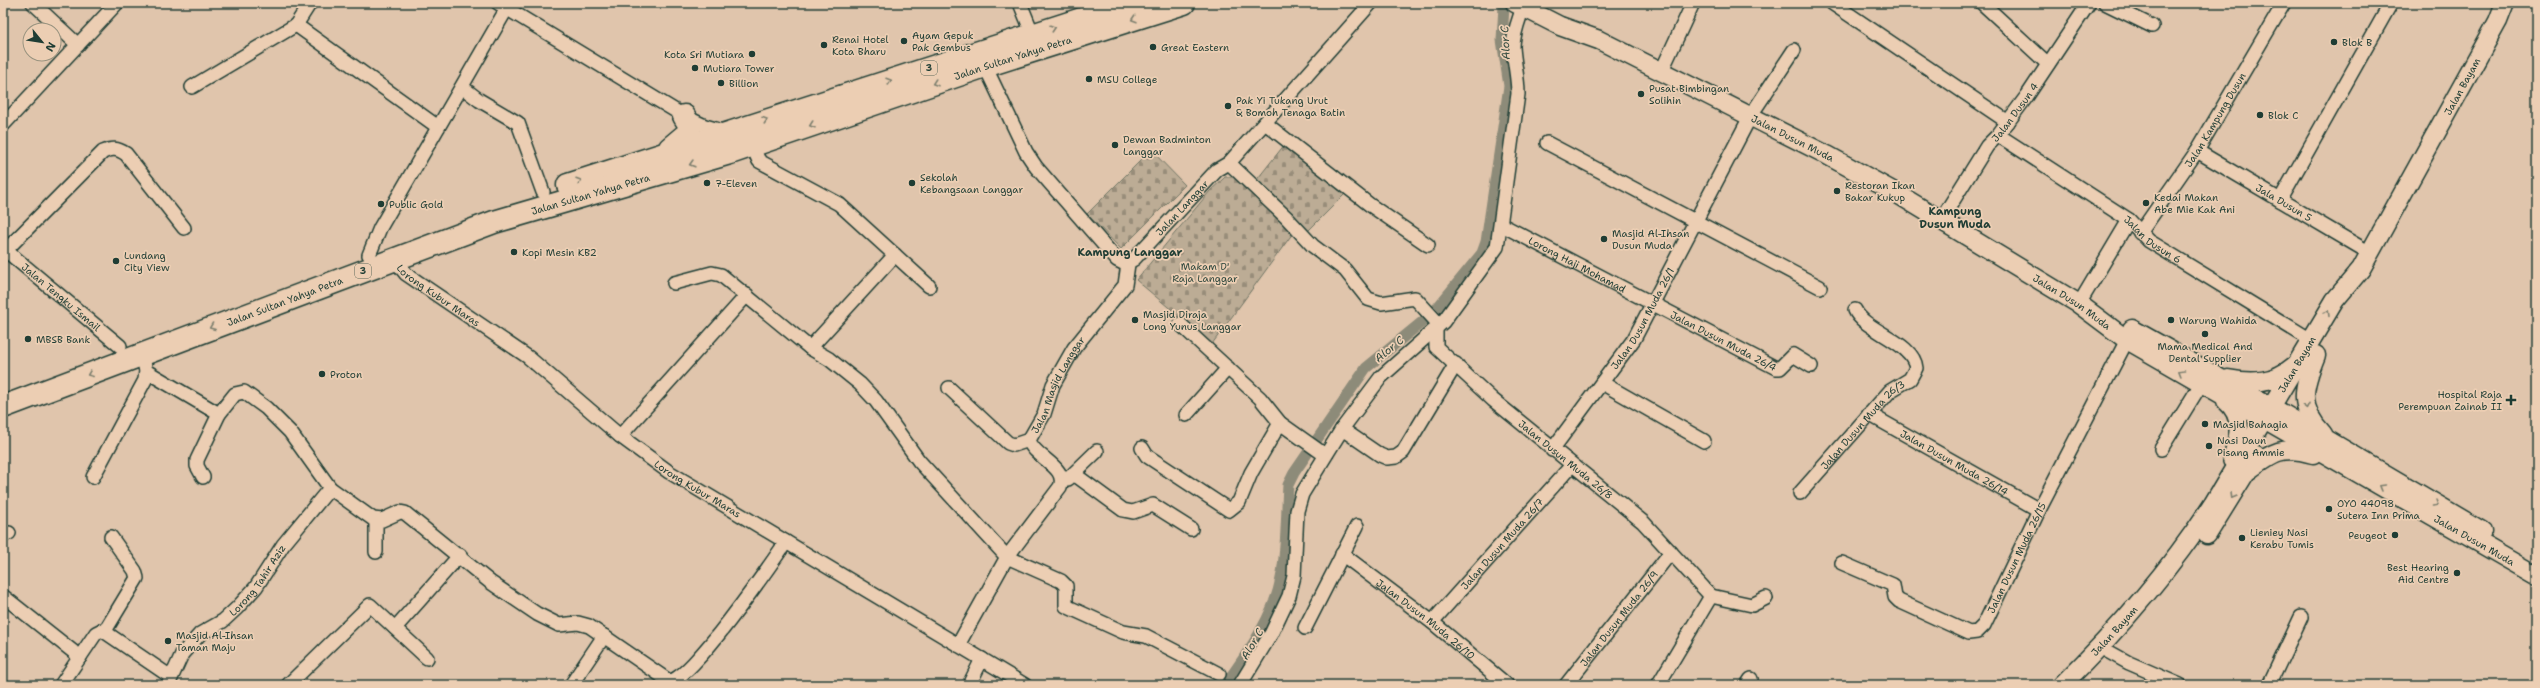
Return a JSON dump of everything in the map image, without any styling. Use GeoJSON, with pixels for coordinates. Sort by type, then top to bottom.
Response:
{"type":"FeatureCollection","features":[{"type":"Feature","properties":{"kind":"highway","name":"Jalan Sultan Yahya Petra"},"geometry":{"type":"LineString","coordinates":[[3,407],[144,362],[394,260],[723,141],[1032,35],[1131,3]]}},
{"type":"Feature","properties":{"kind":"highway","name":"Jalan Sultan Yahya Petra"},"geometry":{"type":"LineString","coordinates":[[3,391],[120,346],[542,192],[663,154],[723,141],[752,145],[985,66],[1184,3]]}},
{"type":"Feature","properties":{"kind":"highway"},"geometry":{"type":"LineString","coordinates":[[663,154],[689,132],[690,126],[684,116]]}},
{"type":"Feature","properties":{"kind":"main road","name":"Jalan Bayam"},"geometry":{"type":"LineString","coordinates":[[2062,685],[2130,616],[2194,534],[2225,484],[2272,416],[2297,364],[2314,347],[2346,306],[2360,269],[2498,21],[2505,3]]}},
{"type":"Feature","properties":{"kind":"main road","name":"Jalan Bayam"},"geometry":{"type":"LineString","coordinates":[[2498,21],[2515,3]]}},
{"type":"Feature","properties":{"kind":"main road","name":"Jalan Dusun Muda"},"geometry":{"type":"LineString","coordinates":[[1526,4],[1565,17],[1599,40],[1751,115],[1941,220],[2078,304],[2127,340],[2210,384]]}},
{"type":"Feature","properties":{"kind":"main road"},"geometry":{"type":"LineString","coordinates":[[2078,304],[2138,332],[2210,384],[2272,416],[2338,455],[2537,562]]}},
{"type":"Feature","properties":{"kind":"main road"},"geometry":{"type":"LineString","coordinates":[[2130,616],[2181,567],[2205,539],[2247,472],[2272,416],[2314,347]]}},
{"type":"Feature","properties":{"kind":"main road"},"geometry":{"type":"LineString","coordinates":[[2314,347],[2305,387],[2305,406],[2315,426],[2338,455]]}},
{"type":"Feature","properties":{"kind":"main road"},"geometry":{"type":"LineString","coordinates":[[2210,384],[2267,381],[2286,372],[2297,364]]}},
{"type":"Feature","properties":{"kind":"main road"},"geometry":{"type":"LineString","coordinates":[[2210,384],[2237,414],[2240,426],[2239,438],[2225,484]]}},
{"type":"Feature","properties":{"kind":"main road"},"geometry":{"type":"LineString","coordinates":[[2247,472],[2268,456],[2287,449],[2338,455]]}},
{"type":"Feature","properties":{"kind":"main road","name":"Jalan Dusun Muda"},"geometry":{"type":"LineString","coordinates":[[2338,455],[2537,576]]}},
{"type":"Feature","properties":{"kind":"street"},"geometry":{"type":"LineString","coordinates":[[33,3],[35,8],[78,45]]}},
{"type":"Feature","properties":{"kind":"street"},"geometry":{"type":"LineString","coordinates":[[3,125],[117,3]]}},
{"type":"Feature","properties":{"kind":"street"},"geometry":{"type":"LineString","coordinates":[[192,87],[296,25],[310,3]]}},
{"type":"Feature","properties":{"kind":"street"},"geometry":{"type":"LineString","coordinates":[[1020,3],[1032,35]]}},
{"type":"Feature","properties":{"kind":"street","name":"Jalan Langgar"},"geometry":{"type":"LineString","coordinates":[[1128,264],[1217,170],[1229,163],[1371,3]]}},
{"type":"Feature","properties":{"kind":"street"},"geometry":{"type":"LineString","coordinates":[[1662,70],[1693,3]]}},
{"type":"Feature","properties":{"kind":"street"},"geometry":{"type":"LineString","coordinates":[[1832,3],[2008,122]]}},
{"type":"Feature","properties":{"kind":"street"},"geometry":{"type":"LineString","coordinates":[[1982,3],[2048,64]]}},
{"type":"Feature","properties":{"kind":"street","name":"Jalan Dusun 4"},"geometry":{"type":"LineString","coordinates":[[1941,220],[1987,146],[2008,122],[2089,3]]}},
{"type":"Feature","properties":{"kind":"street"},"geometry":{"type":"LineString","coordinates":[[2105,3],[2152,26]]}},
{"type":"Feature","properties":{"kind":"street","name":"Jalan Kampung Dusun"},"geometry":{"type":"LineString","coordinates":[[2140,233],[2197,151],[2284,3]]}},
{"type":"Feature","properties":{"kind":"street"},"geometry":{"type":"LineString","coordinates":[[2280,200],[2391,3]]}},
{"type":"Feature","properties":{"kind":"street"},"geometry":{"type":"LineString","coordinates":[[1240,685],[1271,634],[1289,596],[1294,576],[1297,511],[1302,494],[1322,453],[1381,377],[1436,324],[1446,319],[1494,254],[1497,247],[1502,225],[1518,94],[1518,78],[1513,47],[1515,29],[1526,4]]}},
{"type":"Feature","properties":{"kind":"street"},"geometry":{"type":"LineString","coordinates":[[369,255],[380,228],[462,87],[505,5],[723,141]]}},
{"type":"Feature","properties":{"kind":"street"},"geometry":{"type":"LineString","coordinates":[[296,25],[438,128]]}},
{"type":"Feature","properties":{"kind":"street","name":"Jalan Dusun Muda 26/1"},"geometry":{"type":"LineString","coordinates":[[1552,450],[1631,345],[1751,115],[1794,50]]}},
{"type":"Feature","properties":{"kind":"street"},"geometry":{"type":"LineString","coordinates":[[985,66],[1026,152],[1036,167],[1117,260],[1128,264]]}},
{"type":"Feature","properties":{"kind":"street"},"geometry":{"type":"LineString","coordinates":[[462,87],[479,100],[518,123],[542,192]]}},
{"type":"Feature","properties":{"kind":"street"},"geometry":{"type":"LineString","coordinates":[[684,116],[706,126],[723,141]]}},
{"type":"Feature","properties":{"kind":"street"},"geometry":{"type":"LineString","coordinates":[[1265,124],[1370,205],[1428,245]]}},
{"type":"Feature","properties":{"kind":"street","name":"Jalan Dusun 6"},"geometry":{"type":"LineString","coordinates":[[1998,135],[2129,220],[2149,241],[2314,347]]}},
{"type":"Feature","properties":{"kind":"street"},"geometry":{"type":"LineString","coordinates":[[1547,143],[1820,287]]}},
{"type":"Feature","properties":{"kind":"street"},"geometry":{"type":"LineString","coordinates":[[752,145],[759,161],[837,202],[929,286]]}},
{"type":"Feature","properties":{"kind":"street"},"geometry":{"type":"LineString","coordinates":[[4,249],[103,152],[110,149],[119,149],[126,154],[184,228]]}},
{"type":"Feature","properties":{"kind":"street","name":"Jala Dusun 5"},"geometry":{"type":"LineString","coordinates":[[2197,151],[2370,253]]}},
{"type":"Feature","properties":{"kind":"street"},"geometry":{"type":"LineString","coordinates":[[1229,163],[1286,217],[1313,246],[1345,270],[1368,299],[1381,303],[1412,297],[1424,306],[1436,324]]}},
{"type":"Feature","properties":{"kind":"street"},"geometry":{"type":"LineString","coordinates":[[2078,304],[2129,220]]}},
{"type":"Feature","properties":{"kind":"street","name":"Lorong Haji Mohamad"},"geometry":{"type":"LineString","coordinates":[[1502,225],[1652,304]]}},
{"type":"Feature","properties":{"kind":"street","name":"Jalan Tengku Ismail"},"geometry":{"type":"LineString","coordinates":[[4,249],[120,346]]}},
{"type":"Feature","properties":{"kind":"street"},"geometry":{"type":"LineString","coordinates":[[810,348],[895,255]]}},
{"type":"Feature","properties":{"kind":"street","name":"Lorong Kubur Maras"},"geometry":{"type":"LineString","coordinates":[[394,260],[406,274],[528,357],[620,436],[669,472],[1025,685]]}},
{"type":"Feature","properties":{"kind":"street","name":"Jalan Masjid Langgar"},"geometry":{"type":"LineString","coordinates":[[1062,482],[1061,475],[1035,450],[1029,440],[1044,414],[1053,385],[1074,348],[1125,285],[1128,264]]}},
{"type":"Feature","properties":{"kind":"street"},"geometry":{"type":"LineString","coordinates":[[674,283],[715,272],[724,276],[810,348],[829,359],[860,384],[876,401],[919,461],[1007,557],[1061,582],[1066,586],[1066,606],[1072,611],[1123,632],[1146,636],[1220,674]]}},
{"type":"Feature","properties":{"kind":"street"},"geometry":{"type":"LineString","coordinates":[[620,436],[747,295]]}},
{"type":"Feature","properties":{"kind":"street","name":"Jalan Dusun Muda 26/4"},"geometry":{"type":"LineString","coordinates":[[1652,304],[1776,368],[1780,368],[1793,355],[1811,366]]}},
{"type":"Feature","properties":{"kind":"street","name":"Jalan Dusun Muda 26/3"},"geometry":{"type":"LineString","coordinates":[[1800,493],[1890,391],[1910,379],[1916,368],[1916,362],[1882,331],[1860,317],[1855,310]]}},
{"type":"Feature","properties":{"kind":"street"},"geometry":{"type":"LineString","coordinates":[[1180,324],[1260,398],[1280,424],[1322,453]]}},
{"type":"Feature","properties":{"kind":"street","name":"Jalan Dusun Muda 26/8"},"geometry":{"type":"LineString","coordinates":[[1436,324],[1435,345],[1493,400],[1552,450],[1642,522],[1711,596]]}},
{"type":"Feature","properties":{"kind":"street","name":"Jalan Dusun Muda 26/15"},"geometry":{"type":"LineString","coordinates":[[1842,563],[1893,585],[1895,597],[1899,601],[1973,634],[1978,632],[1984,625],[2039,510],[2127,340]]}},
{"type":"Feature","properties":{"kind":"street"},"geometry":{"type":"LineString","coordinates":[[144,362],[219,414]]}},
{"type":"Feature","properties":{"kind":"street"},"geometry":{"type":"LineString","coordinates":[[93,477],[145,380],[144,362]]}},
{"type":"Feature","properties":{"kind":"street"},"geometry":{"type":"LineString","coordinates":[[1342,429],[1380,455],[1387,458],[1396,457],[1409,445],[1456,364]]}},
{"type":"Feature","properties":{"kind":"street"},"geometry":{"type":"LineString","coordinates":[[1186,415],[1228,368]]}},
{"type":"Feature","properties":{"kind":"street"},"geometry":{"type":"LineString","coordinates":[[1602,383],[1704,441]]}},
{"type":"Feature","properties":{"kind":"street"},"geometry":{"type":"LineString","coordinates":[[2161,449],[2210,384]]}},
{"type":"Feature","properties":{"kind":"street"},"geometry":{"type":"LineString","coordinates":[[949,388],[1008,443],[1014,445],[1029,440]]}},
{"type":"Feature","properties":{"kind":"street"},"geometry":{"type":"LineString","coordinates":[[203,477],[197,466],[197,460],[219,414],[235,394],[244,392],[266,408],[290,432],[330,488],[376,520]]}},
{"type":"Feature","properties":{"kind":"street","name":"Jalan Dusun Muda 26/14"},"geometry":{"type":"LineString","coordinates":[[1869,414],[2039,510]]}},
{"type":"Feature","properties":{"kind":"street"},"geometry":{"type":"LineString","coordinates":[[1142,448],[1147,456],[1229,510],[1238,502],[1251,474],[1280,424]]}},
{"type":"Feature","properties":{"kind":"street"},"geometry":{"type":"LineString","coordinates":[[958,645],[1007,557],[1062,482],[1074,474],[1097,451]]}},
{"type":"Feature","properties":{"kind":"street","name":"Jalan Dusun Muda 26/7"},"geometry":{"type":"LineString","coordinates":[[1432,622],[1572,465]]}},
{"type":"Feature","properties":{"kind":"street"},"geometry":{"type":"LineString","coordinates":[[1074,474],[1123,510],[1132,512],[1153,506],[1191,529]]}},
{"type":"Feature","properties":{"kind":"street","name":"Lorong Tahir Aziz"},"geometry":{"type":"LineString","coordinates":[[169,681],[182,654],[200,634],[223,621],[256,587],[284,545],[330,488]]}},
{"type":"Feature","properties":{"kind":"street"},"geometry":{"type":"LineString","coordinates":[[376,520],[400,512],[405,513],[460,555],[490,582],[537,614],[559,625],[578,622],[588,626],[665,680],[679,683],[711,643],[786,542]]}},
{"type":"Feature","properties":{"kind":"street"},"geometry":{"type":"LineString","coordinates":[[376,520],[376,552]]}},
{"type":"Feature","properties":{"kind":"street"},"geometry":{"type":"LineString","coordinates":[[1305,628],[1357,526]]}},
{"type":"Feature","properties":{"kind":"street"},"geometry":{"type":"LineString","coordinates":[[105,631],[137,578],[135,571],[111,537]]}},
{"type":"Feature","properties":{"kind":"street","name":"Jalan Dusun Muda 26/9"},"geometry":{"type":"LineString","coordinates":[[1566,685],[1671,552]]}},
{"type":"Feature","properties":{"kind":"street","name":"Jalan Dusun Muda 26/10"},"geometry":{"type":"LineString","coordinates":[[1342,554],[1432,622],[1507,685]]}},
{"type":"Feature","properties":{"kind":"street"},"geometry":{"type":"LineString","coordinates":[[395,628],[460,555]]}},
{"type":"Feature","properties":{"kind":"street"},"geometry":{"type":"LineString","coordinates":[[3,596],[80,657]]}},
{"type":"Feature","properties":{"kind":"street"},"geometry":{"type":"LineString","coordinates":[[1658,685],[1711,596],[1752,605],[1766,598]]}},
{"type":"Feature","properties":{"kind":"street"},"geometry":{"type":"LineString","coordinates":[[288,685],[370,605],[427,658]]}},
{"type":"Feature","properties":{"kind":"street"},"geometry":{"type":"LineString","coordinates":[[2269,685],[2301,617]]}},
{"type":"Feature","properties":{"kind":"street"},"geometry":{"type":"LineString","coordinates":[[61,685],[98,632],[105,631],[169,681]]}},
{"type":"Feature","properties":{"kind":"street"},"geometry":{"type":"LineString","coordinates":[[571,685],[604,636]]}},
{"type":"Feature","properties":{"kind":"street"},"geometry":{"type":"LineString","coordinates":[[2100,647],[2129,663],[2172,683]]}},
{"type":"Feature","properties":{"kind":"street"},"geometry":{"type":"LineString","coordinates":[[969,685],[982,659]]}},
{"type":"Feature","properties":{"kind":"green space"},"geometry":{"type":"Polygon","coordinates":[[[1285,144],[1347,192],[1308,231],[1255,182],[1285,144]]]}},
{"type":"Feature","properties":{"kind":"green space"},"geometry":{"type":"Polygon","coordinates":[[[1151,150],[1185,185],[1121,249],[1087,214],[1151,150]]]}},
{"type":"Feature","properties":{"kind":"green space","name":"Makam D' Raja Langgar"},"geometry":{"type":"Polygon","coordinates":[[[1225,177],[1238,177],[1293,233],[1212,344],[1136,280],[1210,191],[1225,177]]]}},
{"type":"Feature","properties":{"kind":"waterway","name":"Alor C"},"geometry":{"type":"LineString","coordinates":[[1225,685],[1265,624],[1276,597],[1284,560],[1288,485],[1294,473],[1366,368],[1433,313],[1482,253],[1486,242],[1509,86],[1502,40],[1504,6]]}},
{"type":"Feature","properties":{"kind":"place","name":"Ayam Gepuk Pak Gembus"},"geometry":{"type":"Point","coordinates":[904,41]}},
{"type":"Feature","properties":{"kind":"place","name":"Blok B"},"geometry":{"type":"Point","coordinates":[2334,42]}},
{"type":"Feature","properties":{"kind":"place","name":"Renai Hotel Kota Bharu"},"geometry":{"type":"Point","coordinates":[824,45]}},
{"type":"Feature","properties":{"kind":"place","name":"Great Eastern"},"geometry":{"type":"Point","coordinates":[1153,47]}},
{"type":"Feature","properties":{"kind":"place","name":"Kota Sri Mutiara"},"geometry":{"type":"Point","coordinates":[752,54]}},
{"type":"Feature","properties":{"kind":"place","name":"Mutiara Tower"},"geometry":{"type":"Point","coordinates":[695,68]}},
{"type":"Feature","properties":{"kind":"place","name":"MSU College"},"geometry":{"type":"Point","coordinates":[1089,79]}},
{"type":"Feature","properties":{"kind":"place","name":"Billion"},"geometry":{"type":"Point","coordinates":[721,83]}},
{"type":"Feature","properties":{"kind":"place","name":"Pusat Bimbingan Solihin"},"geometry":{"type":"Point","coordinates":[1641,94]}},
{"type":"Feature","properties":{"kind":"place","name":"Pak Yi Tukang Urut & Bomoh Tenaga Batin"},"geometry":{"type":"Point","coordinates":[1228,106]}},
{"type":"Feature","properties":{"kind":"place","name":"Blok C"},"geometry":{"type":"Point","coordinates":[2260,115]}},
{"type":"Feature","properties":{"kind":"place","name":"Dewan Badminton Langgar"},"geometry":{"type":"Point","coordinates":[1115,145]}},
{"type":"Feature","properties":{"kind":"place","name":"7-Eleven"},"geometry":{"type":"Point","coordinates":[707,183]}},
{"type":"Feature","properties":{"kind":"place","name":"Sekolah Kebangsaan Langgar"},"geometry":{"type":"Point","coordinates":[912,183]}},
{"type":"Feature","properties":{"kind":"place","name":"Restoran Ikan Bakar Kukup"},"geometry":{"type":"Point","coordinates":[1837,191]}},
{"type":"Feature","properties":{"kind":"place","name":"Kedai Makan Abe Mie Kak Ani"},"geometry":{"type":"Point","coordinates":[2146,203]}},
{"type":"Feature","properties":{"kind":"place","name":"Public Gold"},"geometry":{"type":"Point","coordinates":[381,204]}},
{"type":"Feature","properties":{"kind":"place","name":"Masjid Al-Ihsan Dusun Muda"},"geometry":{"type":"Point","coordinates":[1604,239]}},
{"type":"Feature","properties":{"kind":"place","name":"Kopi Mesin KB2"},"geometry":{"type":"Point","coordinates":[514,252]}},
{"type":"Feature","properties":{"kind":"place","name":"Lundang City View"},"geometry":{"type":"Point","coordinates":[116,261]}},
{"type":"Feature","properties":{"kind":"place","name":"Masjid Diraja Long Yunus Langgar"},"geometry":{"type":"Point","coordinates":[1135,320]}},
{"type":"Feature","properties":{"kind":"place","name":"Warung Wahida"},"geometry":{"type":"Point","coordinates":[2171,320]}},
{"type":"Feature","properties":{"kind":"place","name":"Mama Medical And Dental Supplier"},"geometry":{"type":"Point","coordinates":[2205,334]}},
{"type":"Feature","properties":{"kind":"place","name":"MBSB Bank"},"geometry":{"type":"Point","coordinates":[28,339]}},
{"type":"Feature","properties":{"kind":"place","name":"Proton"},"geometry":{"type":"Point","coordinates":[322,374]}},
{"type":"Feature","properties":{"kind":"place","name":"Hospital Raja Perempuan Zainab II"},"geometry":{"type":"Point","coordinates":[2511,400]}},
{"type":"Feature","properties":{"kind":"place","name":"Masjid Bahagia"},"geometry":{"type":"Point","coordinates":[2205,424]}},
{"type":"Feature","properties":{"kind":"place","name":"Nasi Daun Pisang Ammie"},"geometry":{"type":"Point","coordinates":[2209,446]}},
{"type":"Feature","properties":{"kind":"place","name":"OYO 44098 Sutera Inn Prima"},"geometry":{"type":"Point","coordinates":[2329,509]}},
{"type":"Feature","properties":{"kind":"place","name":"Peugeot"},"geometry":{"type":"Point","coordinates":[2395,535]}},
{"type":"Feature","properties":{"kind":"place","name":"Lieniey Nasi Kerabu Tumis"},"geometry":{"type":"Point","coordinates":[2242,538]}},
{"type":"Feature","properties":{"kind":"place","name":"Best Hearing Aid Centre"},"geometry":{"type":"Point","coordinates":[2457,573]}},
{"type":"Feature","properties":{"kind":"place","name":"Masjid Al-Ihsan Taman Maju"},"geometry":{"type":"Point","coordinates":[168,641]}},
{"type":"Feature","properties":{"kind":"district","name":"Kampung Dusun Muda"},"geometry":{"type":"Point","coordinates":[1955,217]}},
{"type":"Feature","properties":{"kind":"district","name":"Kampung Langgar"},"geometry":{"type":"Point","coordinates":[1130,252]}}]}
